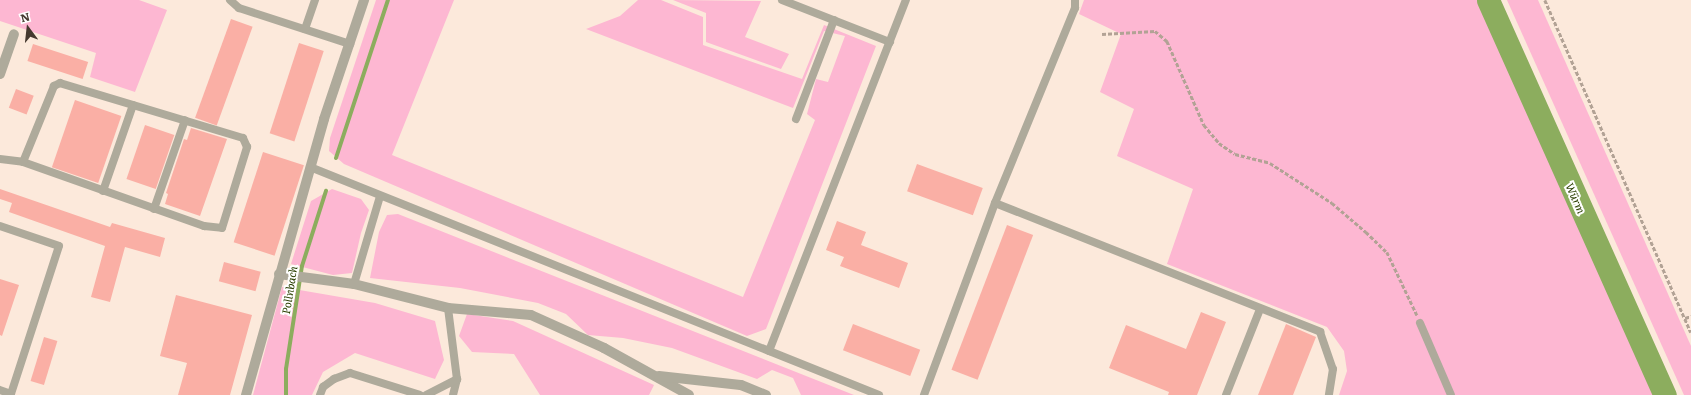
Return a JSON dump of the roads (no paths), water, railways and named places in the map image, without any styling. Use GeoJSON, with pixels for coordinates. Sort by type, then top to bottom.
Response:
{"type":"FeatureCollection","features":[{"type":"Feature","properties":{"kind":"street"},"geometry":{"type":"LineString","coordinates":[[246,395],[310,166],[364,0]]}},
{"type":"Feature","properties":{"kind":"street"},"geometry":{"type":"LineString","coordinates":[[0,74],[14,34]]}},
{"type":"Feature","properties":{"kind":"street"},"geometry":{"type":"LineString","coordinates":[[279,274],[354,284],[448,308],[531,315],[604,348],[689,395]]}},
{"type":"Feature","properties":{"kind":"street"},"geometry":{"type":"LineString","coordinates":[[653,375],[742,385],[766,395]]}},
{"type":"Feature","properties":{"kind":"lane"},"geometry":{"type":"LineString","coordinates":[[230,0],[239,8],[350,44]]}},
{"type":"Feature","properties":{"kind":"lane"},"geometry":{"type":"LineString","coordinates":[[305,29],[316,0]]}},
{"type":"Feature","properties":{"kind":"lane"},"geometry":{"type":"LineString","coordinates":[[782,0],[890,42]]}},
{"type":"Feature","properties":{"kind":"lane"},"geometry":{"type":"LineString","coordinates":[[769,351],[906,0]]}},
{"type":"Feature","properties":{"kind":"lane"},"geometry":{"type":"LineString","coordinates":[[924,395],[994,204],[1075,8],[1075,0]]}},
{"type":"Feature","properties":{"kind":"lane"},"geometry":{"type":"LineString","coordinates":[[796,119],[834,20]]}},
{"type":"Feature","properties":{"kind":"lane"},"geometry":{"type":"LineString","coordinates":[[0,159],[23,162],[204,226],[222,228],[247,148],[243,138],[60,83],[54,86],[23,162]]}},
{"type":"Feature","properties":{"kind":"lane"},"geometry":{"type":"LineString","coordinates":[[103,191],[133,105]]}},
{"type":"Feature","properties":{"kind":"lane"},"geometry":{"type":"LineString","coordinates":[[154,209],[185,120]]}},
{"type":"Feature","properties":{"kind":"lane"},"geometry":{"type":"LineString","coordinates":[[310,166],[380,196],[879,395]]}},
{"type":"Feature","properties":{"kind":"lane"},"geometry":{"type":"LineString","coordinates":[[354,284],[380,196]]}},
{"type":"Feature","properties":{"kind":"lane"},"geometry":{"type":"LineString","coordinates":[[994,204],[1320,332],[1333,369],[1329,395]]}},
{"type":"Feature","properties":{"kind":"lane"},"geometry":{"type":"LineString","coordinates":[[0,226],[59,246],[12,394],[0,390]]}},
{"type":"Feature","properties":{"kind":"lane"},"geometry":{"type":"LineString","coordinates":[[448,308],[457,379],[453,395]]}},
{"type":"Feature","properties":{"kind":"lane"},"geometry":{"type":"LineString","coordinates":[[1226,395],[1260,309]]}},
{"type":"Feature","properties":{"kind":"lane"},"geometry":{"type":"LineString","coordinates":[[1420,324],[1451,395]]}},
{"type":"Feature","properties":{"kind":"lane"},"geometry":{"type":"LineString","coordinates":[[320,395],[324,388],[334,379],[350,373],[420,395]]}},
{"type":"Feature","properties":{"kind":"lane"},"geometry":{"type":"LineString","coordinates":[[426,395],[457,379]]}},
{"type":"Feature","properties":{"kind":"waterway","name":"Pollnbach"},"geometry":{"type":"LineString","coordinates":[[336,158],[388,0]]}},
{"type":"Feature","properties":{"kind":"waterway","name":"Würm"},"geometry":{"type":"LineString","coordinates":[[1488,0],[1665,395]]}},
{"type":"Feature","properties":{"kind":"waterway","name":"Pollnbach"},"geometry":{"type":"LineString","coordinates":[[286,395],[286,369],[302,266],[326,191]]}}]}
